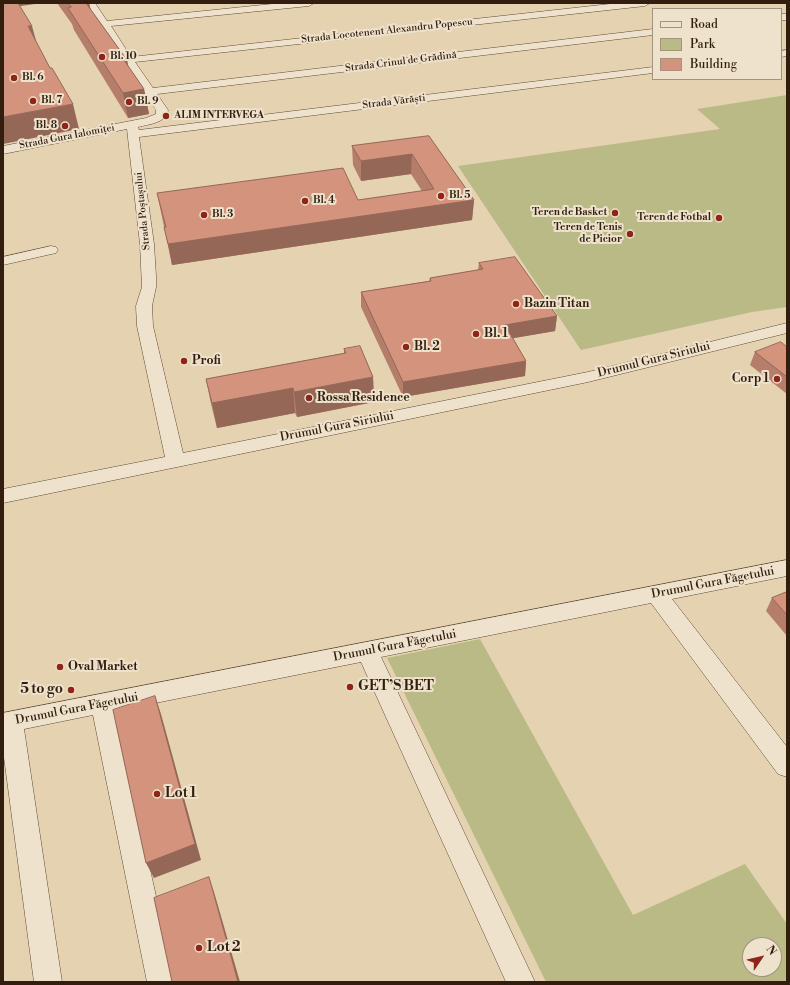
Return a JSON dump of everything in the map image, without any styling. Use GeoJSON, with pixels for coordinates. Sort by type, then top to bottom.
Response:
{"type":"FeatureCollection","features":[{"type":"Feature","properties":{"kind":"street"},"geometry":{"type":"LineString","coordinates":[[90,3],[150,92],[162,113],[158,118],[133,130]]}},
{"type":"Feature","properties":{"kind":"street"},"geometry":{"type":"LineString","coordinates":[[105,24],[309,3]]}},
{"type":"Feature","properties":{"kind":"street","name":"Strada Locotenent Alexandru Popescu"},"geometry":{"type":"LineString","coordinates":[[128,60],[645,3]]}},
{"type":"Feature","properties":{"kind":"street","name":"Strada Crinul de Grădină"},"geometry":{"type":"LineString","coordinates":[[150,92],[652,32]]}},
{"type":"Feature","properties":{"kind":"street","name":"Strada Vărăști"},"geometry":{"type":"LineString","coordinates":[[133,130],[652,70]]}},
{"type":"Feature","properties":{"kind":"street","name":"Strada Gura Ialomiței"},"geometry":{"type":"LineString","coordinates":[[3,150],[133,130]]}},
{"type":"Feature","properties":{"kind":"street","name":"Strada Poștașului"},"geometry":{"type":"LineString","coordinates":[[133,130],[147,244],[149,276],[149,287],[144,306],[145,326],[175,460]]}},
{"type":"Feature","properties":{"kind":"street"},"geometry":{"type":"LineString","coordinates":[[3,261],[51,250]]}},
{"type":"Feature","properties":{"kind":"street","name":"Drumul Gura Siriului"},"geometry":{"type":"LineString","coordinates":[[3,496],[588,377],[787,328]]}},
{"type":"Feature","properties":{"kind":"street","name":"Drumul Gura Făgetului"},"geometry":{"type":"LineString","coordinates":[[7,723],[787,568]]}},
{"type":"Feature","properties":{"kind":"street"},"geometry":{"type":"LineString","coordinates":[[656,594],[787,766]]}},
{"type":"Feature","properties":{"kind":"street"},"geometry":{"type":"LineString","coordinates":[[367,651],[522,982]]}},
{"type":"Feature","properties":{"kind":"street"},"geometry":{"type":"LineString","coordinates":[[102,704],[161,982]]}},
{"type":"Feature","properties":{"kind":"street"},"geometry":{"type":"LineString","coordinates":[[7,723],[48,982]]}},
{"type":"Feature","properties":{"kind":"green space"},"geometry":{"type":"Polygon","coordinates":[[[787,95],[787,307],[752,312],[581,350],[458,166],[720,129],[697,109],[787,95]]]}},
{"type":"Feature","properties":{"kind":"green space"},"geometry":{"type":"Polygon","coordinates":[[[480,639],[633,915],[745,864],[787,924],[787,982],[546,982],[387,658],[480,639]]]}},
{"type":"Feature","properties":{"kind":"building"},"geometry":{"type":"Polygon","coordinates":[[[3,3],[18,3],[32,26],[28,26],[50,68],[52,68],[73,104],[3,117],[3,3]]]}},
{"type":"Feature","properties":{"kind":"building"},"geometry":{"type":"Polygon","coordinates":[[[68,3],[86,3],[127,60],[124,60],[144,89],[123,93],[68,8],[71,7],[68,3]]]}},
{"type":"Feature","properties":{"kind":"building"},"geometry":{"type":"Polygon","coordinates":[[[429,136],[474,200],[168,244],[164,227],[166,227],[157,193],[343,168],[358,200],[434,189],[412,154],[361,161],[352,146],[429,136]]]}},
{"type":"Feature","properties":{"kind":"building"},"geometry":{"type":"Polygon","coordinates":[[[515,257],[557,316],[505,325],[526,361],[403,382],[361,292],[431,281],[430,278],[483,269],[479,263],[515,257]]]}},
{"type":"Feature","properties":{"kind":"building"},"geometry":{"type":"Polygon","coordinates":[[[781,342],[787,347],[787,377],[755,352],[781,342]]]}},
{"type":"Feature","properties":{"kind":"building"},"geometry":{"type":"Polygon","coordinates":[[[360,346],[373,377],[294,392],[293,388],[212,403],[206,379],[346,353],[344,349],[360,346]]]}},
{"type":"Feature","properties":{"kind":"building"},"geometry":{"type":"Polygon","coordinates":[[[787,592],[787,615],[772,598],[787,592]]]}},
{"type":"Feature","properties":{"kind":"building","name":"Lot 1"},"geometry":{"type":"Polygon","coordinates":[[[155,696],[195,844],[146,863],[113,710],[155,696]]]}},
{"type":"Feature","properties":{"kind":"building","name":"Lot 2"},"geometry":{"type":"Polygon","coordinates":[[[209,877],[238,982],[172,982],[154,898],[209,877]]]}},
{"type":"Feature","properties":{"kind":"place","name":"Bl. 10"},"geometry":{"type":"Point","coordinates":[102,57]}},
{"type":"Feature","properties":{"kind":"place","name":"Bl. 6"},"geometry":{"type":"Point","coordinates":[14,78]}},
{"type":"Feature","properties":{"kind":"place","name":"Bl. 7"},"geometry":{"type":"Point","coordinates":[33,101]}},
{"type":"Feature","properties":{"kind":"place","name":"Bl. 9"},"geometry":{"type":"Point","coordinates":[129,102]}},
{"type":"Feature","properties":{"kind":"place","name":"ALIM INTERVEGA"},"geometry":{"type":"Point","coordinates":[166,116]}},
{"type":"Feature","properties":{"kind":"place","name":"Bl. 8"},"geometry":{"type":"Point","coordinates":[65,126]}},
{"type":"Feature","properties":{"kind":"place","name":"Bl. 5"},"geometry":{"type":"Point","coordinates":[441,196]}},
{"type":"Feature","properties":{"kind":"place","name":"Bl. 4"},"geometry":{"type":"Point","coordinates":[305,201]}},
{"type":"Feature","properties":{"kind":"place","name":"Teren de Basket"},"geometry":{"type":"Point","coordinates":[615,213]}},
{"type":"Feature","properties":{"kind":"place","name":"Bl. 3"},"geometry":{"type":"Point","coordinates":[204,215]}},
{"type":"Feature","properties":{"kind":"place","name":"Teren de Fotbal"},"geometry":{"type":"Point","coordinates":[719,218]}},
{"type":"Feature","properties":{"kind":"place","name":"Teren de Tenis de Picior"},"geometry":{"type":"Point","coordinates":[630,234]}},
{"type":"Feature","properties":{"kind":"place","name":"Bazin Titan"},"geometry":{"type":"Point","coordinates":[516,304]}},
{"type":"Feature","properties":{"kind":"place","name":"Bl. 1"},"geometry":{"type":"Point","coordinates":[476,334]}},
{"type":"Feature","properties":{"kind":"place","name":"Bl. 2"},"geometry":{"type":"Point","coordinates":[406,347]}},
{"type":"Feature","properties":{"kind":"place","name":"Profi"},"geometry":{"type":"Point","coordinates":[184,361]}},
{"type":"Feature","properties":{"kind":"place","name":"Corp 1"},"geometry":{"type":"Point","coordinates":[777,379]}},
{"type":"Feature","properties":{"kind":"place","name":"Rossa Residence"},"geometry":{"type":"Point","coordinates":[309,398]}},
{"type":"Feature","properties":{"kind":"place","name":"Oval Market"},"geometry":{"type":"Point","coordinates":[60,667]}},
{"type":"Feature","properties":{"kind":"place","name":"GET’S BET"},"geometry":{"type":"Point","coordinates":[350,687]}},
{"type":"Feature","properties":{"kind":"place","name":"5 to go"},"geometry":{"type":"Point","coordinates":[71,690]}},
{"type":"Feature","properties":{"kind":"place","name":"Lot 1"},"geometry":{"type":"Point","coordinates":[157,794]}},
{"type":"Feature","properties":{"kind":"place","name":"Lot 2"},"geometry":{"type":"Point","coordinates":[199,948]}}]}
